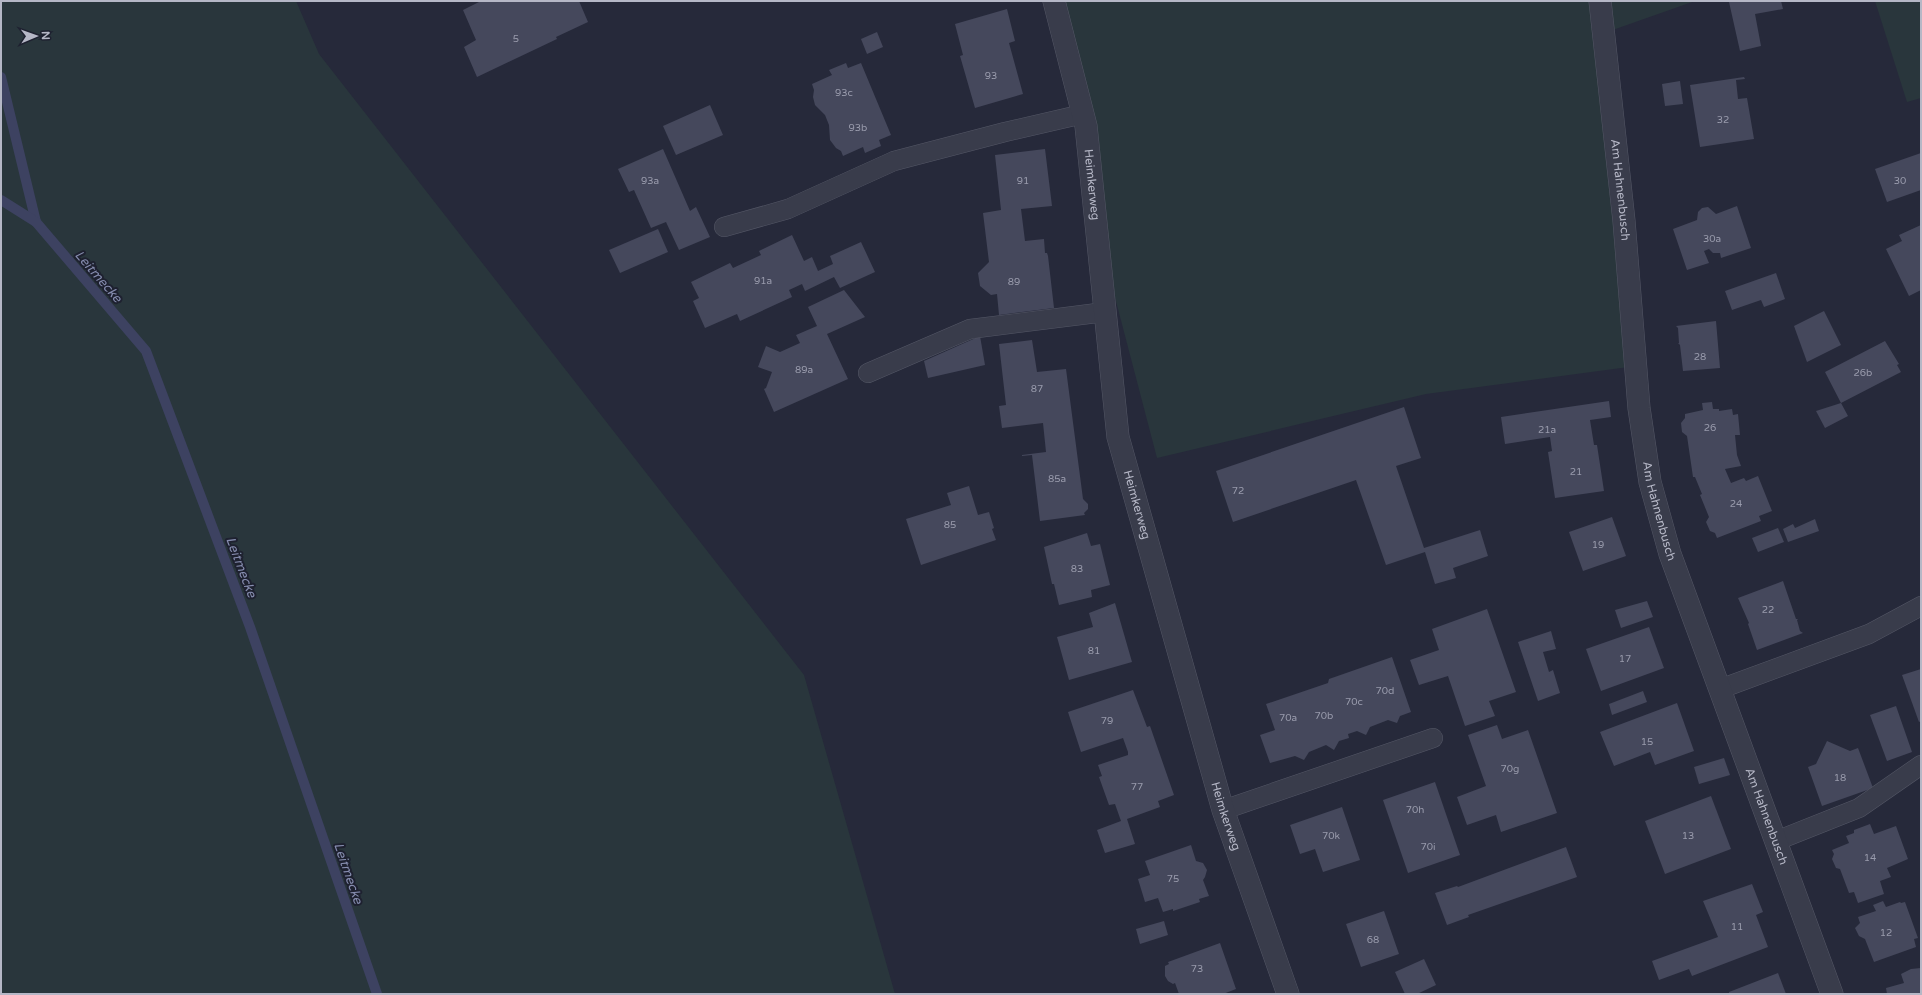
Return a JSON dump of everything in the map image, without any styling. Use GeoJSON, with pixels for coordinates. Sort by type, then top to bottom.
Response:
{"type":"FeatureCollection","features":[{"type":"Feature","properties":{"kind":"street","name":"Heimkerweg"},"geometry":{"type":"LineString","coordinates":[[1054,1],[1086,126],[1118,437],[1223,810],[1288,994]]}},
{"type":"Feature","properties":{"kind":"street","name":"Am Hahnenbusch"},"geometry":{"type":"LineString","coordinates":[[1600,1],[1624,220],[1639,408],[1650,482],[1670,554],[1832,994]]}},
{"type":"Feature","properties":{"kind":"lane"},"geometry":{"type":"LineString","coordinates":[[724,227],[788,208],[894,161],[1005,132],[1083,114]]}},
{"type":"Feature","properties":{"kind":"lane"},"geometry":{"type":"LineString","coordinates":[[868,373],[970,329],[1105,312]]}},
{"type":"Feature","properties":{"kind":"lane"},"geometry":{"type":"LineString","coordinates":[[1720,689],[1869,634],[1921,606]]}},
{"type":"Feature","properties":{"kind":"lane"},"geometry":{"type":"LineString","coordinates":[[1223,810],[1433,738]]}},
{"type":"Feature","properties":{"kind":"lane"},"geometry":{"type":"LineString","coordinates":[[1776,841],[1859,808],[1921,765]]}},
{"type":"Feature","properties":{"kind":"shaded area"},"geometry":{"type":"Polygon","coordinates":[[[1,1],[296,1],[319,54],[804,675],[895,994],[1,994],[1,1]]]}},
{"type":"Feature","properties":{"kind":"shaded area"},"geometry":{"type":"Polygon","coordinates":[[[1051,1],[1695,1],[1607,32],[1636,366],[1426,394],[1157,458],[1095,221],[1051,1]]]}},
{"type":"Feature","properties":{"kind":"shaded area"},"geometry":{"type":"Polygon","coordinates":[[[1875,1],[1921,1],[1921,98],[1907,102],[1875,1]]]}},
{"type":"Feature","properties":{"kind":"building"},"geometry":{"type":"Polygon","coordinates":[[[481,1],[579,1],[588,22],[556,37],[557,39],[477,77],[464,47],[476,40],[463,10],[481,1]]]}},
{"type":"Feature","properties":{"kind":"building"},"geometry":{"type":"Polygon","coordinates":[[[1781,1],[1783,9],[1755,14],[1761,46],[1740,51],[1729,2],[1781,1]]]}},
{"type":"Feature","properties":{"kind":"building"},"geometry":{"type":"Polygon","coordinates":[[[1007,9],[1015,41],[1009,43],[1023,94],[975,108],[960,56],[963,55],[955,24],[1007,9]]]}},
{"type":"Feature","properties":{"kind":"building"},"geometry":{"type":"Polygon","coordinates":[[[877,32],[883,47],[867,54],[861,39],[877,32]]]}},
{"type":"Feature","properties":{"kind":"building"},"geometry":{"type":"Polygon","coordinates":[[[846,63],[848,68],[861,63],[891,135],[879,140],[881,146],[865,153],[863,147],[843,156],[841,151],[836,148],[830,140],[829,125],[825,115],[815,105],[812,84],[832,75],[829,70],[846,63]]]}},
{"type":"Feature","properties":{"kind":"building"},"geometry":{"type":"Polygon","coordinates":[[[1744,77],[1745,79],[1736,80],[1738,99],[1747,98],[1754,139],[1700,147],[1690,85],[1744,77]]]}},
{"type":"Feature","properties":{"kind":"building"},"geometry":{"type":"Polygon","coordinates":[[[1680,81],[1683,104],[1665,106],[1662,84],[1680,81]]]}},
{"type":"Feature","properties":{"kind":"building"},"geometry":{"type":"Polygon","coordinates":[[[710,105],[723,135],[676,155],[663,126],[710,105]]]}},
{"type":"Feature","properties":{"kind":"building"},"geometry":{"type":"Polygon","coordinates":[[[663,149],[690,211],[696,207],[710,237],[679,250],[666,222],[651,228],[634,190],[629,192],[618,169],[663,149]]]}},
{"type":"Feature","properties":{"kind":"building"},"geometry":{"type":"Polygon","coordinates":[[[1045,149],[1052,206],[1021,209],[1025,241],[1044,239],[1045,253],[1047,253],[1048,256],[1054,308],[999,315],[997,294],[991,295],[980,286],[978,273],[989,262],[983,213],[1001,210],[995,155],[1045,149]]]}},
{"type":"Feature","properties":{"kind":"building"},"geometry":{"type":"Polygon","coordinates":[[[1921,153],[1921,190],[1887,202],[1875,169],[1921,153]]]}},
{"type":"Feature","properties":{"kind":"building"},"geometry":{"type":"Polygon","coordinates":[[[1737,206],[1751,248],[1721,258],[1720,253],[1713,253],[1709,249],[1704,251],[1709,263],[1687,270],[1673,229],[1697,220],[1698,212],[1702,208],[1708,207],[1716,214],[1737,206]]]}},
{"type":"Feature","properties":{"kind":"building"},"geometry":{"type":"Polygon","coordinates":[[[1921,225],[1921,290],[1909,296],[1886,249],[1902,241],[1899,235],[1921,225]]]}},
{"type":"Feature","properties":{"kind":"building"},"geometry":{"type":"Polygon","coordinates":[[[658,229],[668,252],[620,273],[609,250],[658,229]]]}},
{"type":"Feature","properties":{"kind":"building"},"geometry":{"type":"Polygon","coordinates":[[[792,235],[804,261],[812,257],[818,271],[833,264],[830,256],[861,242],[875,272],[840,288],[834,277],[805,291],[802,284],[789,290],[792,297],[740,321],[737,314],[705,328],[693,301],[699,298],[691,282],[730,263],[733,268],[761,255],[759,251],[792,235]]]}},
{"type":"Feature","properties":{"kind":"building"},"geometry":{"type":"Polygon","coordinates":[[[1776,273],[1785,299],[1764,307],[1761,300],[1732,310],[1725,291],[1776,273]]]}},
{"type":"Feature","properties":{"kind":"building"},"geometry":{"type":"Polygon","coordinates":[[[844,290],[865,317],[827,334],[848,379],[774,412],[764,389],[766,388],[772,372],[758,367],[766,346],[780,352],[800,343],[796,335],[817,326],[808,307],[844,290]]]}},
{"type":"Feature","properties":{"kind":"building"},"geometry":{"type":"Polygon","coordinates":[[[1824,311],[1841,345],[1807,362],[1794,326],[1824,311]]]}},
{"type":"Feature","properties":{"kind":"building"},"geometry":{"type":"Polygon","coordinates":[[[1716,321],[1720,368],[1683,371],[1680,345],[1678,343],[1678,328],[1676,326],[1716,321]]]}},
{"type":"Feature","properties":{"kind":"building"},"geometry":{"type":"Polygon","coordinates":[[[980,336],[985,365],[928,378],[924,361],[980,336]]]}},
{"type":"Feature","properties":{"kind":"building"},"geometry":{"type":"Polygon","coordinates":[[[1032,340],[1037,372],[1066,369],[1083,499],[1088,504],[1088,509],[1084,513],[1085,515],[1040,521],[1032,455],[1022,455],[1046,452],[1043,423],[1002,428],[999,406],[1006,405],[999,344],[1032,340]]]}},
{"type":"Feature","properties":{"kind":"building"},"geometry":{"type":"Polygon","coordinates":[[[1885,341],[1899,364],[1897,365],[1901,372],[1841,403],[1825,372],[1885,341]]]}},
{"type":"Feature","properties":{"kind":"building"},"geometry":{"type":"Polygon","coordinates":[[[1609,401],[1611,417],[1590,420],[1594,445],[1597,445],[1604,491],[1555,498],[1548,452],[1552,451],[1550,437],[1505,444],[1501,417],[1609,401]]]}},
{"type":"Feature","properties":{"kind":"building"},"geometry":{"type":"Polygon","coordinates":[[[1712,402],[1713,409],[1719,409],[1719,411],[1732,409],[1733,415],[1738,414],[1740,435],[1735,435],[1737,455],[1741,466],[1725,469],[1731,483],[1744,478],[1746,481],[1758,476],[1772,511],[1759,516],[1761,521],[1717,538],[1715,533],[1710,531],[1706,522],[1709,517],[1700,495],[1702,494],[1695,477],[1693,477],[1687,436],[1682,432],[1681,423],[1685,418],[1685,414],[1703,410],[1702,403],[1712,402]]]}},
{"type":"Feature","properties":{"kind":"building"},"geometry":{"type":"Polygon","coordinates":[[[1841,403],[1848,416],[1825,428],[1816,411],[1841,403]]]}},
{"type":"Feature","properties":{"kind":"building"},"geometry":{"type":"Polygon","coordinates":[[[1404,407],[1421,458],[1396,466],[1424,548],[1480,530],[1488,556],[1453,568],[1456,578],[1435,584],[1425,552],[1386,565],[1356,480],[1233,522],[1216,471],[1404,407]]]}},
{"type":"Feature","properties":{"kind":"building"},"geometry":{"type":"Polygon","coordinates":[[[969,486],[978,515],[989,512],[994,528],[992,529],[996,540],[921,565],[906,519],[951,505],[947,493],[969,486]]]}},
{"type":"Feature","properties":{"kind":"building"},"geometry":{"type":"Polygon","coordinates":[[[1612,517],[1626,556],[1583,571],[1569,532],[1612,517]]]}},
{"type":"Feature","properties":{"kind":"building"},"geometry":{"type":"Polygon","coordinates":[[[1815,519],[1819,531],[1788,542],[1783,529],[1793,524],[1795,528],[1815,519]]]}},
{"type":"Feature","properties":{"kind":"building"},"geometry":{"type":"Polygon","coordinates":[[[1778,528],[1784,542],[1758,552],[1752,538],[1778,528]]]}},
{"type":"Feature","properties":{"kind":"building"},"geometry":{"type":"Polygon","coordinates":[[[1087,533],[1091,546],[1100,544],[1110,585],[1091,590],[1092,597],[1059,605],[1054,584],[1052,584],[1044,547],[1087,533]]]}},
{"type":"Feature","properties":{"kind":"building"},"geometry":{"type":"Polygon","coordinates":[[[1783,581],[1796,619],[1798,619],[1800,631],[1803,633],[1757,650],[1748,624],[1749,623],[1738,598],[1783,581]]]}},
{"type":"Feature","properties":{"kind":"building"},"geometry":{"type":"Polygon","coordinates":[[[1647,601],[1653,617],[1621,628],[1615,610],[1647,601]]]}},
{"type":"Feature","properties":{"kind":"building"},"geometry":{"type":"Polygon","coordinates":[[[1115,603],[1132,662],[1069,680],[1057,637],[1093,627],[1089,613],[1115,603]]]}},
{"type":"Feature","properties":{"kind":"building"},"geometry":{"type":"Polygon","coordinates":[[[1487,609],[1516,692],[1489,701],[1495,716],[1465,726],[1448,676],[1419,685],[1410,660],[1439,650],[1432,629],[1487,609]]]}},
{"type":"Feature","properties":{"kind":"building"},"geometry":{"type":"Polygon","coordinates":[[[1649,627],[1664,668],[1601,691],[1586,649],[1649,627]]]}},
{"type":"Feature","properties":{"kind":"building"},"geometry":{"type":"Polygon","coordinates":[[[1551,631],[1556,649],[1543,652],[1549,672],[1553,670],[1560,693],[1538,701],[1518,642],[1551,631]]]}},
{"type":"Feature","properties":{"kind":"building"},"geometry":{"type":"Polygon","coordinates":[[[1392,657],[1411,712],[1400,716],[1397,723],[1388,720],[1370,727],[1366,735],[1357,731],[1348,734],[1349,738],[1339,741],[1334,750],[1326,745],[1309,752],[1304,760],[1295,756],[1270,763],[1260,735],[1275,730],[1266,704],[1328,683],[1329,679],[1392,657]]]}},
{"type":"Feature","properties":{"kind":"building"},"geometry":{"type":"Polygon","coordinates":[[[1921,669],[1921,721],[1919,722],[1902,675],[1921,669]]]}},
{"type":"Feature","properties":{"kind":"building"},"geometry":{"type":"Polygon","coordinates":[[[1133,690],[1147,727],[1150,726],[1174,795],[1158,801],[1160,807],[1127,819],[1135,844],[1105,853],[1097,830],[1121,821],[1115,804],[1109,805],[1099,777],[1102,776],[1098,765],[1128,755],[1128,752],[1123,738],[1081,752],[1068,712],[1133,690]]]}},
{"type":"Feature","properties":{"kind":"building"},"geometry":{"type":"Polygon","coordinates":[[[1643,691],[1647,702],[1612,715],[1609,704],[1643,691]]]}},
{"type":"Feature","properties":{"kind":"building"},"geometry":{"type":"Polygon","coordinates":[[[1677,703],[1694,751],[1655,765],[1650,752],[1614,766],[1600,732],[1677,703]]]}},
{"type":"Feature","properties":{"kind":"building"},"geometry":{"type":"Polygon","coordinates":[[[1896,706],[1912,752],[1887,761],[1870,715],[1896,706]]]}},
{"type":"Feature","properties":{"kind":"building"},"geometry":{"type":"Polygon","coordinates":[[[1497,725],[1502,739],[1528,730],[1557,813],[1501,832],[1496,815],[1467,825],[1457,797],[1486,786],[1468,735],[1497,725]]]}},
{"type":"Feature","properties":{"kind":"building"},"geometry":{"type":"Polygon","coordinates":[[[1827,741],[1850,751],[1858,748],[1873,788],[1822,806],[1808,767],[1816,764],[1827,741]]]}},
{"type":"Feature","properties":{"kind":"building"},"geometry":{"type":"Polygon","coordinates":[[[1724,758],[1730,775],[1699,784],[1694,767],[1724,758]]]}},
{"type":"Feature","properties":{"kind":"building"},"geometry":{"type":"Polygon","coordinates":[[[1435,782],[1460,855],[1408,873],[1383,800],[1435,782]]]}},
{"type":"Feature","properties":{"kind":"building"},"geometry":{"type":"Polygon","coordinates":[[[1711,796],[1731,849],[1665,874],[1645,821],[1711,796]]]}},
{"type":"Feature","properties":{"kind":"building"},"geometry":{"type":"Polygon","coordinates":[[[1342,807],[1360,860],[1323,872],[1315,849],[1300,854],[1290,825],[1342,807]]]}},
{"type":"Feature","properties":{"kind":"building"},"geometry":{"type":"Polygon","coordinates":[[[1870,824],[1874,834],[1896,826],[1908,859],[1887,868],[1891,877],[1880,881],[1884,894],[1858,903],[1854,892],[1849,893],[1840,869],[1836,868],[1832,859],[1834,854],[1832,850],[1849,843],[1846,836],[1854,833],[1854,830],[1870,824]]]}},
{"type":"Feature","properties":{"kind":"building"},"geometry":{"type":"Polygon","coordinates":[[[1191,845],[1196,861],[1203,863],[1207,870],[1203,880],[1209,896],[1199,899],[1200,902],[1173,911],[1173,909],[1163,912],[1158,898],[1145,902],[1138,879],[1150,875],[1145,861],[1191,845]]]}},
{"type":"Feature","properties":{"kind":"building"},"geometry":{"type":"Polygon","coordinates":[[[1566,847],[1577,877],[1468,915],[1469,917],[1447,925],[1435,893],[1457,886],[1458,887],[1566,847]]]}},
{"type":"Feature","properties":{"kind":"building"},"geometry":{"type":"Polygon","coordinates":[[[1752,884],[1763,912],[1756,915],[1768,947],[1692,976],[1689,969],[1659,980],[1652,961],[1718,937],[1703,901],[1752,884]]]}},
{"type":"Feature","properties":{"kind":"building"},"geometry":{"type":"Polygon","coordinates":[[[1883,901],[1886,907],[1900,902],[1905,902],[1918,938],[1914,939],[1916,947],[1874,962],[1865,939],[1859,936],[1855,928],[1860,923],[1858,917],[1876,911],[1873,905],[1883,901]]]}},
{"type":"Feature","properties":{"kind":"building"},"geometry":{"type":"Polygon","coordinates":[[[1384,911],[1399,954],[1361,967],[1346,924],[1384,911]]]}},
{"type":"Feature","properties":{"kind":"building"},"geometry":{"type":"Polygon","coordinates":[[[1164,921],[1168,935],[1140,944],[1136,929],[1164,921]]]}},
{"type":"Feature","properties":{"kind":"building"},"geometry":{"type":"Polygon","coordinates":[[[1220,943],[1236,989],[1223,994],[1179,994],[1175,983],[1173,984],[1168,981],[1165,976],[1165,966],[1169,964],[1168,962],[1220,943]]]}},
{"type":"Feature","properties":{"kind":"building"},"geometry":{"type":"Polygon","coordinates":[[[1424,959],[1436,985],[1417,994],[1405,994],[1395,972],[1424,959]]]}},
{"type":"Feature","properties":{"kind":"building"},"geometry":{"type":"Polygon","coordinates":[[[1921,968],[1921,994],[1887,994],[1886,988],[1904,983],[1901,974],[1911,969],[1921,968]]]}},
{"type":"Feature","properties":{"kind":"building"},"geometry":{"type":"Polygon","coordinates":[[[1778,973],[1786,994],[1729,994],[1729,992],[1778,973]]]}},
{"type":"Feature","properties":{"kind":"waterway"},"geometry":{"type":"LineString","coordinates":[[1,77],[36,222]]}},
{"type":"Feature","properties":{"kind":"waterway","name":"Leitmecke"},"geometry":{"type":"LineString","coordinates":[[1,200],[36,222],[146,351],[250,627],[377,994]]}}]}
